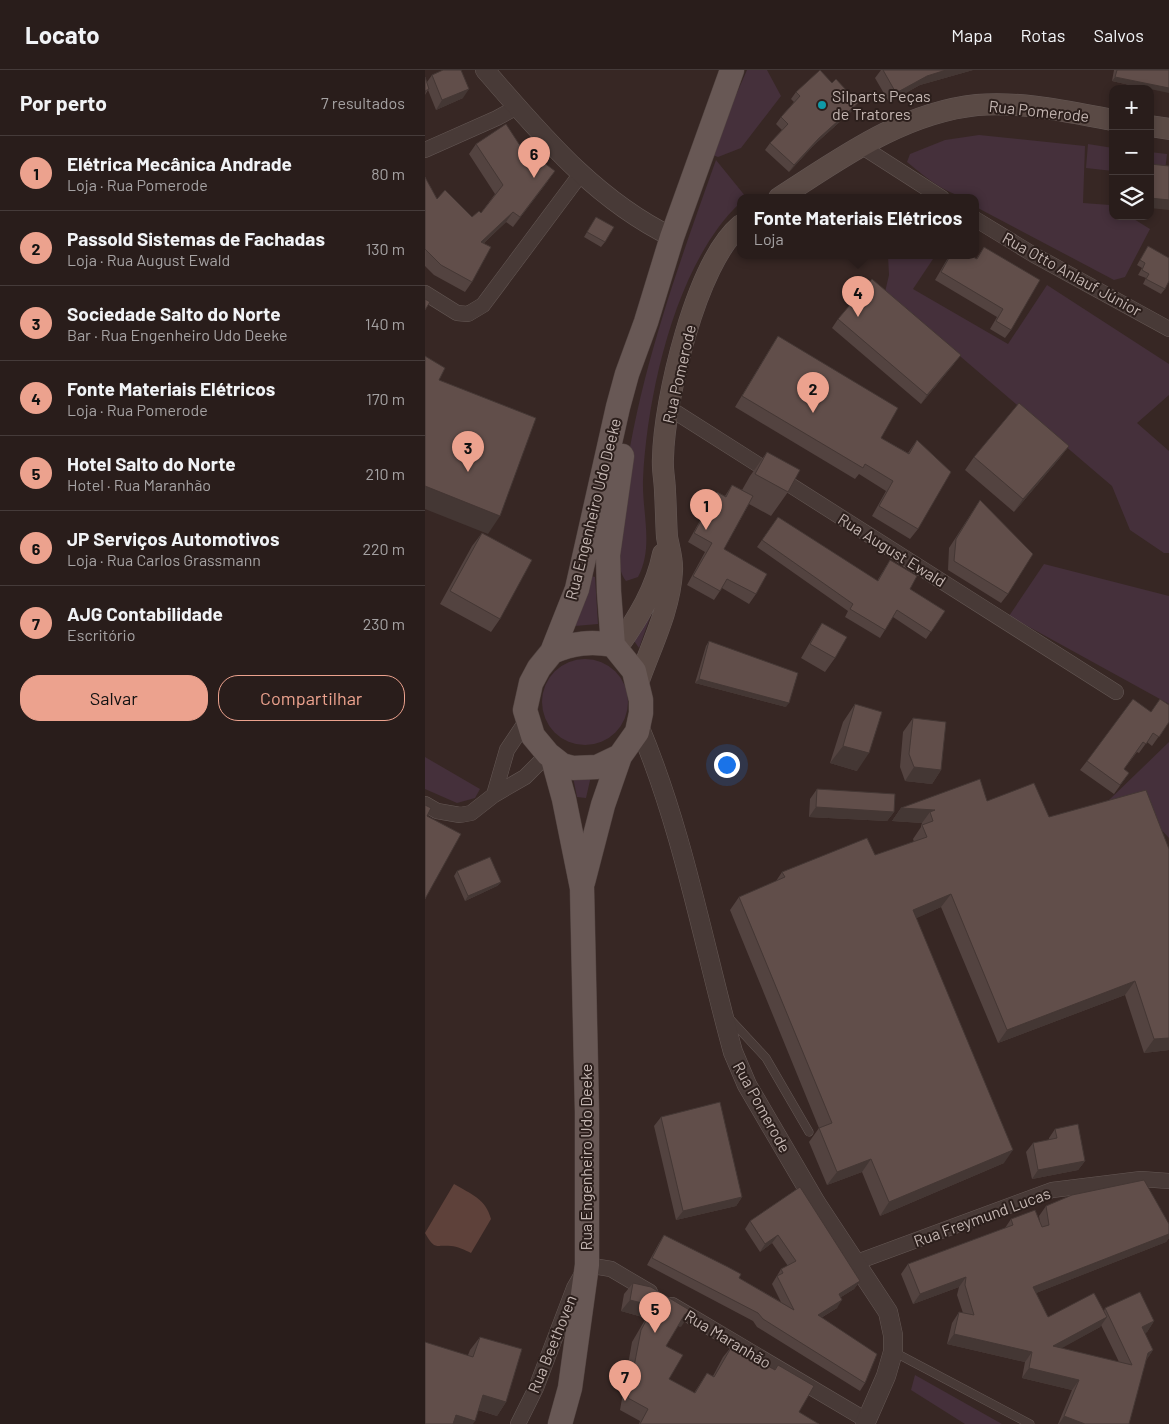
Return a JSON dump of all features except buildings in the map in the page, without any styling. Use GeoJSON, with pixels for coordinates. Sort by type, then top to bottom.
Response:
{"type":"FeatureCollection","features":[{"type":"Feature","properties":{"kind":"main road","name":"Rua Engenheiro Udo Deeke"},"geometry":{"type":"LineString","coordinates":[[560,1424],[571,1379],[587,1265],[587,1112],[582,888],[564,799],[550,757],[533,736],[525,710],[531,684],[539,668],[553,652],[577,589],[618,407],[673,237],[732,70]]}},
{"type":"Feature","properties":{"kind":"main road","name":"Rua Pomerode"},"geometry":{"type":"LineString","coordinates":[[785,194],[889,130],[926,116],[976,105],[1016,106],[1109,119]]}},
{"type":"Feature","properties":{"kind":"main road"},"geometry":{"type":"LineString","coordinates":[[1154,127],[1169,129]]}},
{"type":"Feature","properties":{"kind":"main road","name":"Rua Pomerode"},"geometry":{"type":"LineString","coordinates":[[638,683],[659,628],[670,590],[673,568],[667,536],[663,458],[669,408],[683,342],[703,283],[716,254],[737,230]]}},
{"type":"Feature","properties":{"kind":"main road","name":"Rua Engenheiro Udo Deeke"},"geometry":{"type":"LineString","coordinates":[[582,888],[603,806],[622,753],[639,726],[641,700],[638,683],[634,671],[615,647],[608,555],[614,503],[646,322]]}},
{"type":"Feature","properties":{"kind":"main road","name":"Rua Pomerode"},"geometry":{"type":"LineString","coordinates":[[615,647],[646,603],[656,582],[667,536]]}},
{"type":"Feature","properties":{"kind":"main road"},"geometry":{"type":"LineString","coordinates":[[553,652],[580,643],[599,642],[615,647]]}},
{"type":"Feature","properties":{"kind":"main road"},"geometry":{"type":"LineString","coordinates":[[550,757],[573,768],[597,766],[622,753]]}},
{"type":"Feature","properties":{"kind":"street"},"geometry":{"type":"LineString","coordinates":[[485,70],[580,175],[633,216],[673,237]]}},
{"type":"Feature","properties":{"kind":"street"},"geometry":{"type":"LineString","coordinates":[[425,150],[517,107]]}},
{"type":"Feature","properties":{"kind":"street"},"geometry":{"type":"LineString","coordinates":[[861,146],[936,194]]}},
{"type":"Feature","properties":{"kind":"street"},"geometry":{"type":"LineString","coordinates":[[425,293],[457,313],[468,314],[483,305],[580,175]]}},
{"type":"Feature","properties":{"kind":"street","name":"Rua Otto Anlauf Júnior"},"geometry":{"type":"LineString","coordinates":[[979,221],[1034,255],[1169,329]]}},
{"type":"Feature","properties":{"kind":"street","name":"Rua August Ewald"},"geometry":{"type":"LineString","coordinates":[[669,408],[1116,692]]}},
{"type":"Feature","properties":{"kind":"street"},"geometry":{"type":"LineString","coordinates":[[494,795],[507,750],[527,720]]}},
{"type":"Feature","properties":{"kind":"street","name":"Rua Pomerode"},"geometry":{"type":"LineString","coordinates":[[639,726],[655,766],[679,842],[721,1010],[733,1052],[747,1085],[816,1203],[857,1262],[888,1312],[893,1335],[893,1352],[886,1376],[865,1422]]}},
{"type":"Feature","properties":{"kind":"street"},"geometry":{"type":"LineString","coordinates":[[622,753],[637,754],[655,766]]}},
{"type":"Feature","properties":{"kind":"street"},"geometry":{"type":"LineString","coordinates":[[425,804],[437,811],[460,815],[471,813],[494,795],[525,777],[550,757]]}},
{"type":"Feature","properties":{"kind":"street"},"geometry":{"type":"LineString","coordinates":[[1141,1179],[1151,1196]]}},
{"type":"Feature","properties":{"kind":"street","name":"Rua Freymund Lucas"},"geometry":{"type":"LineString","coordinates":[[857,1262],[1052,1190],[1141,1179],[1169,1181]]}},
{"type":"Feature","properties":{"kind":"street","name":"Rua Maranhão"},"geometry":{"type":"LineString","coordinates":[[587,1265],[611,1269],[865,1422]]}},
{"type":"Feature","properties":{"kind":"street","name":"Rua Beethoven"},"geometry":{"type":"LineString","coordinates":[[518,1424],[536,1388],[574,1288],[587,1265]]}},
{"type":"Feature","properties":{"kind":"lane"},"geometry":{"type":"LineString","coordinates":[[721,1010],[766,1058],[809,1132]]}},
{"type":"Feature","properties":{"kind":"lane"},"geometry":{"type":"LineString","coordinates":[[893,1352],[1030,1424]]}},
{"type":"Feature","properties":{"kind":"shaded area"},"geometry":{"type":"Polygon","coordinates":[[[747,70],[767,70],[781,96],[741,148],[718,157],[710,154],[747,70]]]}},
{"type":"Feature","properties":{"kind":"shaded area"},"geometry":{"type":"Polygon","coordinates":[[[979,135],[1085,146],[1083,203],[1109,205],[1109,220],[1135,220],[1150,229],[1125,277],[1114,280],[979,209],[979,194],[954,194],[947,191],[907,162],[910,154],[945,140],[979,135]]]}},
{"type":"Feature","properties":{"kind":"shaded area"},"geometry":{"type":"Polygon","coordinates":[[[1088,144],[1109,147],[1109,171],[1086,168],[1088,144]]]}},
{"type":"Feature","properties":{"kind":"shaded area"},"geometry":{"type":"Polygon","coordinates":[[[1154,152],[1167,154],[1164,179],[1154,175],[1154,152]]]}},
{"type":"Feature","properties":{"kind":"shaded area"},"geometry":{"type":"Polygon","coordinates":[[[716,160],[744,194],[737,194],[737,207],[718,229],[698,260],[682,294],[669,332],[651,409],[646,446],[643,492],[646,542],[643,566],[638,577],[626,581],[620,569],[619,547],[625,479],[633,432],[656,340],[716,160]]]}},
{"type":"Feature","properties":{"kind":"shaded area"},"geometry":{"type":"Polygon","coordinates":[[[888,259],[933,259],[913,289],[1008,344],[1047,285],[1169,364],[1169,395],[1137,423],[1169,451],[1169,553],[1164,553],[1130,530],[1112,486],[885,292],[889,275],[888,259]]]}},
{"type":"Feature","properties":{"kind":"shaded area"},"geometry":{"type":"Polygon","coordinates":[[[1044,564],[1169,596],[1169,704],[1009,616],[1044,564]]]}},
{"type":"Feature","properties":{"kind":"shaded area"},"geometry":{"type":"Polygon","coordinates":[[[591,576],[595,577],[598,624],[575,626],[591,576]]]}},
{"type":"Feature","properties":{"kind":"shaded area"},"geometry":{"type":"Polygon","coordinates":[[[652,612],[639,648],[632,638],[652,612]]]}},
{"type":"Feature","properties":{"kind":"shaded area"},"geometry":{"type":"Polygon","coordinates":[[[585,659],[602,662],[616,671],[625,685],[628,702],[625,719],[616,733],[602,742],[585,745],[568,742],[554,733],[545,719],[542,702],[545,685],[554,671],[568,662],[585,659]]]}},
{"type":"Feature","properties":{"kind":"shaded area"},"geometry":{"type":"Polygon","coordinates":[[[1169,742],[1169,838],[1134,800],[1108,801],[1169,742]]]}},
{"type":"Feature","properties":{"kind":"shaded area"},"geometry":{"type":"Polygon","coordinates":[[[425,757],[480,789],[475,798],[457,803],[425,789],[425,757]]]}},
{"type":"Feature","properties":{"kind":"shaded area"},"geometry":{"type":"Polygon","coordinates":[[[572,772],[591,776],[586,798],[577,797],[572,772]]]}},
{"type":"Feature","properties":{"kind":"shaded area"},"geometry":{"type":"Polygon","coordinates":[[[454,1184],[482,1202],[489,1212],[491,1219],[471,1253],[451,1246],[435,1246],[425,1233],[454,1184]]]}},
{"type":"Feature","properties":{"kind":"shaded area"},"geometry":{"type":"Polygon","coordinates":[[[915,1375],[1002,1424],[965,1424],[911,1390],[915,1375]]]}},
{"type":"Feature","properties":{"kind":"place","name":"Silparts Peças de Tratores"},"geometry":{"type":"Point","coordinates":[822,105]}},
{"type":"Feature","properties":{"kind":"place","name":"JP Serviços Automotivos"},"geometry":{"type":"Point","coordinates":[534,178]}},
{"type":"Feature","properties":{"kind":"place","name":"Fonte Materiais Elétricos"},"geometry":{"type":"Point","coordinates":[858,317]}},
{"type":"Feature","properties":{"kind":"place","name":"Passold Sistemas de Fachadas"},"geometry":{"type":"Point","coordinates":[813,413]}},
{"type":"Feature","properties":{"kind":"place","name":"Sociedade Salto do Norte"},"geometry":{"type":"Point","coordinates":[468,472]}},
{"type":"Feature","properties":{"kind":"place","name":"Elétrica Mecânica Andrade"},"geometry":{"type":"Point","coordinates":[706,530]}},
{"type":"Feature","properties":{"kind":"place","name":"Hotel Salto do Norte"},"geometry":{"type":"Point","coordinates":[655,1333]}},
{"type":"Feature","properties":{"kind":"place","name":"AJG Contabilidade"},"geometry":{"type":"Point","coordinates":[625,1401]}}]}
